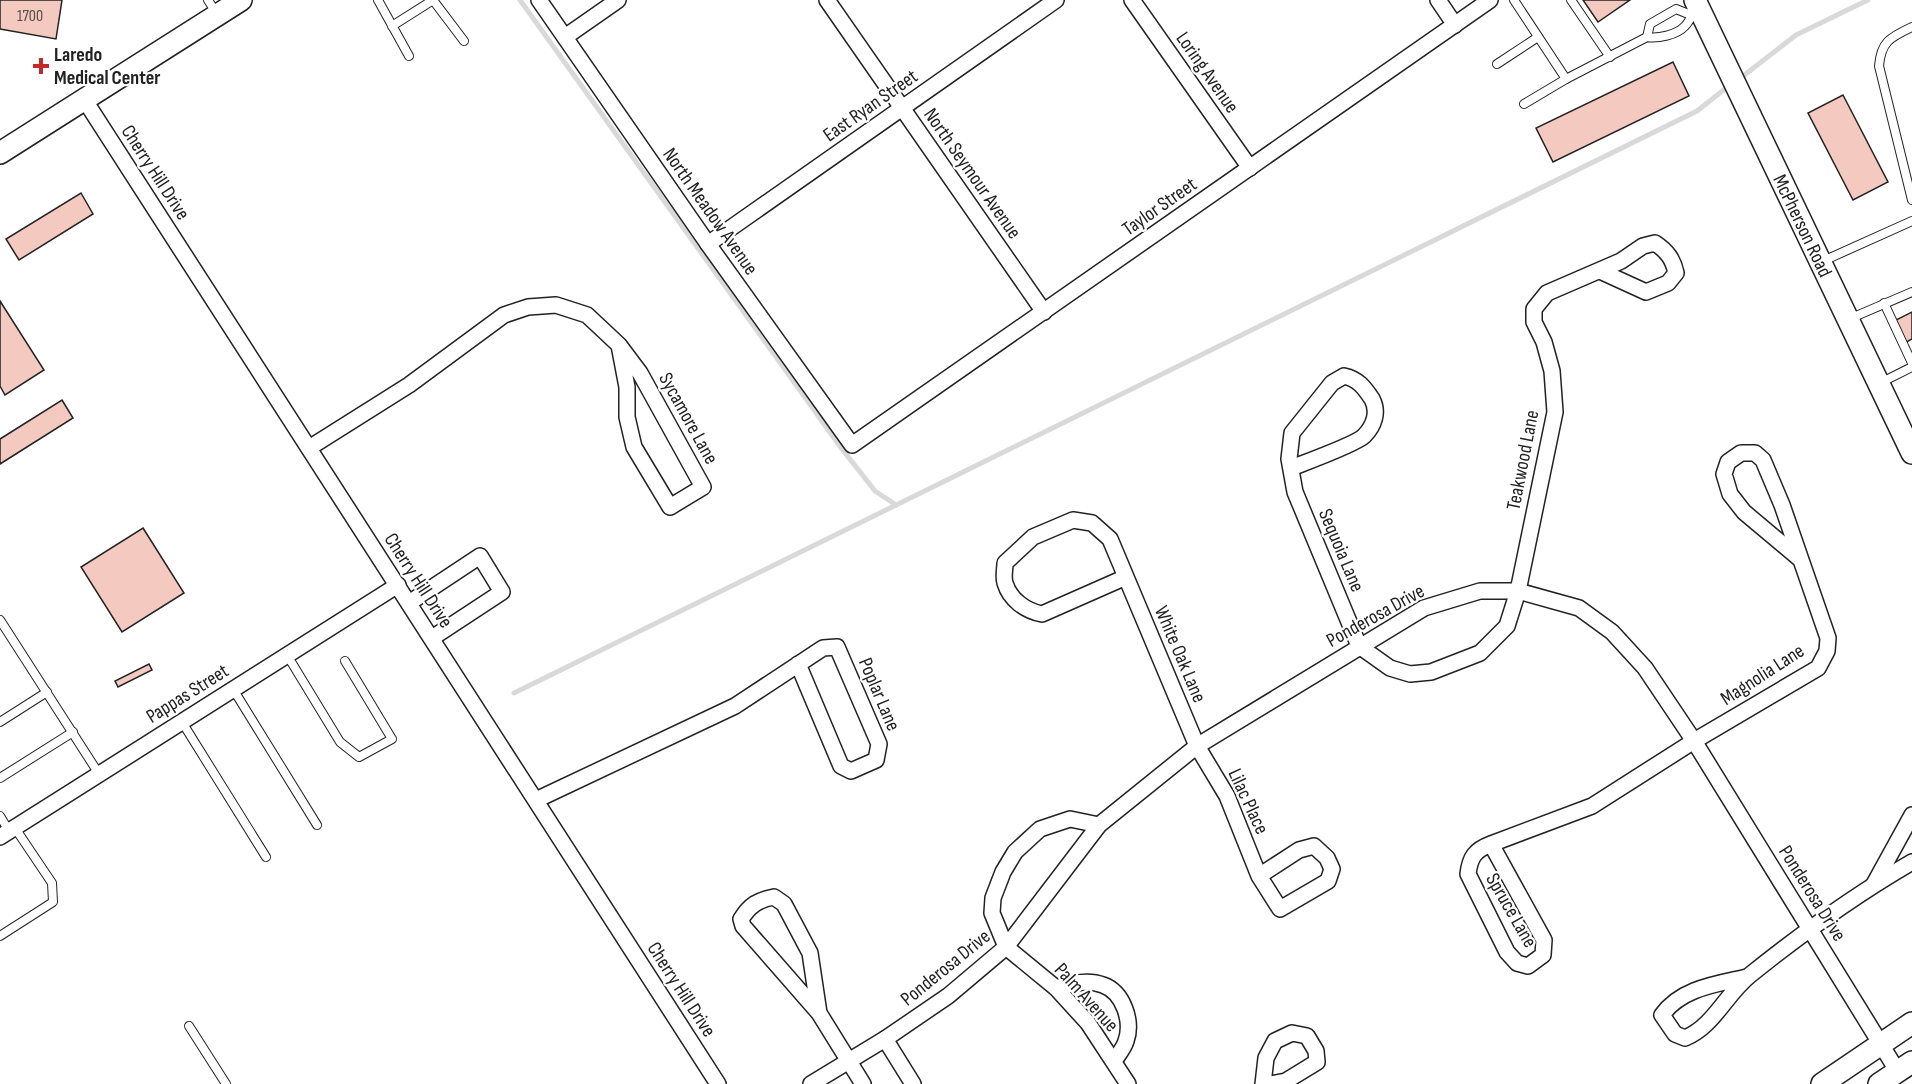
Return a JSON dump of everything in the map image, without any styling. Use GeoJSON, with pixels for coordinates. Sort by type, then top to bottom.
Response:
{"type":"FeatureCollection","features":[{"type":"Feature","properties":{"kind":"main road"},"geometry":{"type":"LineString","coordinates":[[0,153],[84,99],[213,8],[241,0]]}},
{"type":"Feature","properties":{"kind":"main road","name":"McPherson Road"},"geometry":{"type":"LineString","coordinates":[[1695,8],[1754,121],[1912,453]]}},
{"type":"Feature","properties":{"kind":"main road"},"geometry":{"type":"LineString","coordinates":[[1822,1084],[1912,1023]]}},
{"type":"Feature","properties":{"kind":"main road"},"geometry":{"type":"LineString","coordinates":[[1879,1084],[1905,1067]]}},
{"type":"Feature","properties":{"kind":"street","name":"North Meadow Avenue"},"geometry":{"type":"LineString","coordinates":[[539,0],[708,244],[852,445]]}},
{"type":"Feature","properties":{"kind":"street"},"geometry":{"type":"LineString","coordinates":[[565,37],[618,0]]}},
{"type":"Feature","properties":{"kind":"street","name":"North Seymour Avenue"},"geometry":{"type":"LineString","coordinates":[[827,0],[1044,312]]}},
{"type":"Feature","properties":{"kind":"street","name":"East Ryan Street"},"geometry":{"type":"LineString","coordinates":[[708,244],[1056,0]]}},
{"type":"Feature","properties":{"kind":"street","name":"Loring Avenue"},"geometry":{"type":"LineString","coordinates":[[1132,0],[1250,168]]}},
{"type":"Feature","properties":{"kind":"street"},"geometry":{"type":"LineString","coordinates":[[1438,0],[1455,25]]}},
{"type":"Feature","properties":{"kind":"street","name":"Taylor Street"},"geometry":{"type":"LineString","coordinates":[[852,445],[1490,0]]}},
{"type":"Feature","properties":{"kind":"street","name":"Cherry Hill Drive"},"geometry":{"type":"LineString","coordinates":[[84,99],[718,1084]]}},
{"type":"Feature","properties":{"kind":"street","name":"Teakwood Lane"},"geometry":{"type":"LineString","coordinates":[[1518,591],[1555,412],[1552,371],[1544,342],[1534,322],[1534,309],[1546,293],[1600,270]]}},
{"type":"Feature","properties":{"kind":"street","name":"Sycamore Lane"},"geometry":{"type":"LineString","coordinates":[[309,448],[409,385],[504,315],[528,307],[556,305],[587,315],[619,345],[640,373],[703,487],[670,507],[634,447],[627,417],[627,387],[619,345]]}},
{"type":"Feature","properties":{"kind":"street","name":"Sequoia Lane"},"geometry":{"type":"LineString","coordinates":[[1291,468],[1363,438],[1374,421],[1376,407],[1365,388],[1355,378],[1344,376],[1332,382],[1292,433],[1289,459],[1295,492],[1359,646]]}},
{"type":"Feature","properties":{"kind":"street","name":"Magnolia Lane"},"geometry":{"type":"LineString","coordinates":[[1694,741],[1818,668],[1827,651],[1828,638],[1782,505],[1763,460],[1755,453],[1741,453],[1728,462],[1724,474],[1730,494],[1744,512],[1800,559]]}},
{"type":"Feature","properties":{"kind":"street","name":"White Oak Lane"},"geometry":{"type":"LineString","coordinates":[[1126,578],[1042,614],[1030,612],[1013,598],[1004,582],[1005,563],[1033,537],[1073,520],[1092,523],[1110,538],[1197,746]]}},
{"type":"Feature","properties":{"kind":"street"},"geometry":{"type":"LineString","coordinates":[[409,603],[480,556],[502,591],[432,638]]}},
{"type":"Feature","properties":{"kind":"street","name":"Pappas Street"},"geometry":{"type":"LineString","coordinates":[[8,832],[398,585]]}},
{"type":"Feature","properties":{"kind":"street","name":"Ponderosa Drive"},"geometry":{"type":"LineString","coordinates":[[811,1084],[885,1039],[948,996],[1006,947],[1099,825],[1197,746],[1424,608],[1480,591],[1518,591],[1579,608],[1612,632],[1645,668],[1694,741],[1882,1044],[1905,1067]]}},
{"type":"Feature","properties":{"kind":"street"},"geometry":{"type":"LineString","coordinates":[[1359,646],[1390,668],[1410,674],[1431,672],[1446,667],[1480,653],[1507,626],[1518,591]]}},
{"type":"Feature","properties":{"kind":"street","name":"Poplar Lane"},"geometry":{"type":"LineString","coordinates":[[536,800],[735,706],[798,664],[823,648],[837,647],[879,744],[876,760],[851,771],[841,766],[798,664]]}},
{"type":"Feature","properties":{"kind":"street","name":"Spruce Lane"},"geometry":{"type":"LineString","coordinates":[[1491,844],[1544,940],[1543,955],[1528,966],[1516,963],[1508,952],[1468,874],[1469,860],[1478,849],[1491,844],[1592,806],[1694,741]]}},
{"type":"Feature","properties":{"kind":"street","name":"Lilac Place"},"geometry":{"type":"LineString","coordinates":[[1197,746],[1227,796],[1259,876],[1280,909],[1328,880],[1332,869],[1327,858],[1314,846],[1299,850],[1259,876]]}},
{"type":"Feature","properties":{"kind":"street"},"geometry":{"type":"LineString","coordinates":[[1874,884],[1912,815]]}},
{"type":"Feature","properties":{"kind":"street"},"geometry":{"type":"LineString","coordinates":[[1006,947],[992,913],[993,898],[1003,872],[1015,852],[1040,829],[1070,819],[1099,825]]}},
{"type":"Feature","properties":{"kind":"street"},"geometry":{"type":"LineString","coordinates":[[1747,977],[1696,989],[1669,1004],[1662,1015],[1675,1034],[1685,1038],[1700,1032],[1747,977],[1874,884],[1912,862]]}},
{"type":"Feature","properties":{"kind":"street"},"geometry":{"type":"LineString","coordinates":[[819,1013],[810,953],[784,904],[774,897],[761,899],[748,907],[741,919],[743,926],[819,1013],[863,1084]]}},
{"type":"Feature","properties":{"kind":"street","name":"Palm Avenue"},"geometry":{"type":"LineString","coordinates":[[1006,947],[1056,988],[1088,1023],[1128,1084]]}},
{"type":"Feature","properties":{"kind":"street"},"geometry":{"type":"LineString","coordinates":[[1056,988],[1079,982],[1103,985],[1120,998],[1129,1023],[1126,1042],[1114,1062]]}},
{"type":"Feature","properties":{"kind":"street"},"geometry":{"type":"LineString","coordinates":[[1263,1084],[1266,1058],[1275,1041],[1292,1033],[1307,1036],[1316,1052],[1317,1062],[1286,1081],[1271,1084]]}},
{"type":"Feature","properties":{"kind":"street"},"geometry":{"type":"LineString","coordinates":[[885,1039],[913,1084]]}},
{"type":"Feature","properties":{"kind":"lane"},"geometry":{"type":"LineString","coordinates":[[378,0],[409,56]]}},
{"type":"Feature","properties":{"kind":"lane"},"geometry":{"type":"LineString","coordinates":[[392,26],[433,0],[464,41]]}},
{"type":"Feature","properties":{"kind":"lane"},"geometry":{"type":"LineString","coordinates":[[1514,0],[1566,79]]}},
{"type":"Feature","properties":{"kind":"lane"},"geometry":{"type":"LineString","coordinates":[[1571,0],[1610,57]]}},
{"type":"Feature","properties":{"kind":"lane"},"geometry":{"type":"LineString","coordinates":[[1647,38],[1650,24],[1676,9],[1695,8]]}},
{"type":"Feature","properties":{"kind":"lane"},"geometry":{"type":"LineString","coordinates":[[1524,104],[1566,79],[1647,38],[1658,39],[1685,27],[1695,8]]}},
{"type":"Feature","properties":{"kind":"lane"},"geometry":{"type":"LineString","coordinates":[[1912,27],[1892,37],[1883,46],[1879,66],[1912,200]]}},
{"type":"Feature","properties":{"kind":"lane"},"geometry":{"type":"LineString","coordinates":[[1497,64],[1538,37]]}},
{"type":"Feature","properties":{"kind":"lane"},"geometry":{"type":"LineString","coordinates":[[1822,262],[1912,221]]}},
{"type":"Feature","properties":{"kind":"lane"},"geometry":{"type":"LineString","coordinates":[[1848,320],[1912,292]]}},
{"type":"Feature","properties":{"kind":"lane"},"geometry":{"type":"LineString","coordinates":[[1879,384],[1912,365],[1884,303]]}},
{"type":"Feature","properties":{"kind":"lane"},"geometry":{"type":"LineString","coordinates":[[0,620],[99,774]]}},
{"type":"Feature","properties":{"kind":"lane"},"geometry":{"type":"LineString","coordinates":[[287,655],[340,742],[359,757],[392,739],[345,661]]}},
{"type":"Feature","properties":{"kind":"lane"},"geometry":{"type":"LineString","coordinates":[[233,689],[317,825]]}},
{"type":"Feature","properties":{"kind":"lane"},"geometry":{"type":"LineString","coordinates":[[0,722],[47,692]]}},
{"type":"Feature","properties":{"kind":"lane"},"geometry":{"type":"LineString","coordinates":[[182,722],[266,857]]}},
{"type":"Feature","properties":{"kind":"lane"},"geometry":{"type":"LineString","coordinates":[[0,778],[73,732]]}},
{"type":"Feature","properties":{"kind":"lane"},"geometry":{"type":"LineString","coordinates":[[0,816],[8,832],[52,883],[53,902],[0,936]]}},
{"type":"Feature","properties":{"kind":"lane"},"geometry":{"type":"LineString","coordinates":[[189,1026],[226,1084]]}},
{"type":"Feature","properties":{"kind":"building","name":"Laredo Medical Center"},"geometry":{"type":"Polygon","coordinates":[[[0,0],[62,0],[56,39],[0,29],[0,0]]]}},
{"type":"Feature","properties":{"kind":"building"},"geometry":{"type":"Polygon","coordinates":[[[1583,0],[1630,0],[1598,22],[1583,0]]]}},
{"type":"Feature","properties":{"kind":"building"},"geometry":{"type":"Polygon","coordinates":[[[1673,62],[1689,96],[1553,162],[1536,128],[1673,62]]]}},
{"type":"Feature","properties":{"kind":"building"},"geometry":{"type":"Polygon","coordinates":[[[1843,95],[1888,182],[1853,200],[1808,113],[1843,95]]]}},
{"type":"Feature","properties":{"kind":"building"},"geometry":{"type":"Polygon","coordinates":[[[81,193],[93,214],[19,260],[6,239],[81,193]]]}},
{"type":"Feature","properties":{"kind":"building"},"geometry":{"type":"Polygon","coordinates":[[[0,301],[44,370],[5,395],[0,386],[0,301]]]}},
{"type":"Feature","properties":{"kind":"building"},"geometry":{"type":"Polygon","coordinates":[[[1912,312],[1912,339],[1905,343],[1894,321],[1912,312]]]}},
{"type":"Feature","properties":{"kind":"building"},"geometry":{"type":"Polygon","coordinates":[[[62,400],[73,418],[0,464],[0,439],[62,400]]]}},
{"type":"Feature","properties":{"kind":"building"},"geometry":{"type":"Polygon","coordinates":[[[143,528],[184,593],[122,632],[81,567],[143,528]]]}},
{"type":"Feature","properties":{"kind":"building"},"geometry":{"type":"Polygon","coordinates":[[[149,664],[152,670],[118,687],[115,681],[149,664]]]}},
{"type":"Feature","properties":{"kind":"waterway"},"geometry":{"type":"LineString","coordinates":[[520,0],[842,449],[875,491],[896,505]]}},
{"type":"Feature","properties":{"kind":"waterway"},"geometry":{"type":"LineString","coordinates":[[1738,80],[1796,35],[1868,0]]}},
{"type":"Feature","properties":{"kind":"waterway"},"geometry":{"type":"LineString","coordinates":[[514,693],[1697,111],[1730,85]]}},
{"type":"Feature","properties":{"kind":"place","name":"Laredo Medical Center"},"geometry":{"type":"Point","coordinates":[41,66]}}]}
